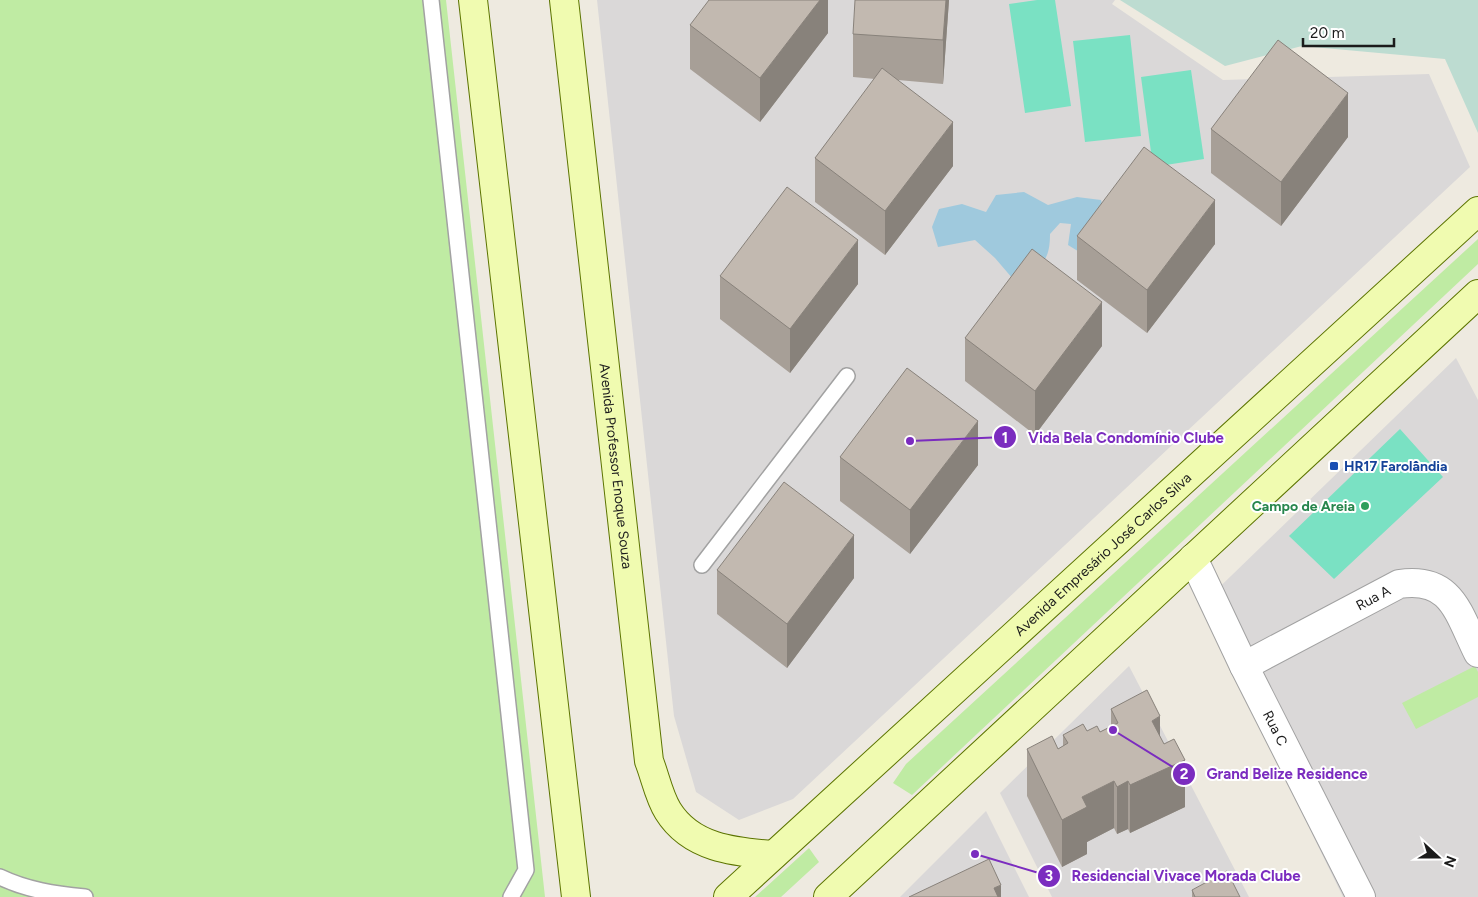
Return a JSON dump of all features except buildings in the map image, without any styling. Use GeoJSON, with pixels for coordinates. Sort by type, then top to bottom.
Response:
{"type":"FeatureCollection","features":[{"type":"Feature","properties":{"kind":"main road"},"geometry":{"type":"LineString","coordinates":[[473,0],[576,897]]}},
{"type":"Feature","properties":{"kind":"main road","name":"Avenida Professor Enoque Souza"},"geometry":{"type":"LineString","coordinates":[[564,0],[649,760],[668,811],[688,834],[716,848],[773,855]]}},
{"type":"Feature","properties":{"kind":"main road","name":"Avenida Empresário José Carlos Silva"},"geometry":{"type":"LineString","coordinates":[[728,897],[1478,211]]}},
{"type":"Feature","properties":{"kind":"main road"},"geometry":{"type":"LineString","coordinates":[[828,897],[1478,294]]}},
{"type":"Feature","properties":{"kind":"street","name":"Rua C"},"geometry":{"type":"LineString","coordinates":[[1192,558],[1244,666],[1361,897]]}},
{"type":"Feature","properties":{"kind":"street","name":"Rua A"},"geometry":{"type":"LineString","coordinates":[[1244,666],[1399,584],[1414,582],[1428,583],[1440,588],[1454,606],[1478,653]]}},
{"type":"Feature","properties":{"kind":"lane"},"geometry":{"type":"LineString","coordinates":[[431,0],[526,870],[511,897]]}},
{"type":"Feature","properties":{"kind":"lane"},"geometry":{"type":"LineString","coordinates":[[702,565],[847,376]]}},
{"type":"Feature","properties":{"kind":"lane"},"geometry":{"type":"LineString","coordinates":[[0,877],[15,884],[51,894],[85,897]]}},
{"type":"Feature","properties":{"kind":"shaded area"},"geometry":{"type":"Polygon","coordinates":[[[597,0],[1115,0],[1112,4],[1223,80],[1429,74],[1470,167],[793,799],[739,820],[696,792],[674,716],[597,0]]]}},
{"type":"Feature","properties":{"kind":"shaded area"},"geometry":{"type":"Polygon","coordinates":[[[1120,0],[1478,0],[1478,133],[1445,59],[1302,46],[1225,66],[1120,0]]]}},
{"type":"Feature","properties":{"kind":"shaded area"},"geometry":{"type":"Polygon","coordinates":[[[1024,192],[1048,205],[1077,197],[1101,200],[1106,219],[1081,253],[1068,245],[1071,224],[1060,223],[1050,234],[1048,253],[1041,264],[1030,272],[1013,279],[995,258],[975,240],[938,247],[932,227],[939,209],[962,204],[986,212],[996,195],[1024,192]]]}},
{"type":"Feature","properties":{"kind":"shaded area"},"geometry":{"type":"Polygon","coordinates":[[[1456,358],[1478,400],[1478,897],[1343,897],[1200,606],[1456,358]]]}},
{"type":"Feature","properties":{"kind":"shaded area"},"geometry":{"type":"Polygon","coordinates":[[[1129,666],[1249,897],[1052,897],[1000,793],[1129,666]]]}},
{"type":"Feature","properties":{"kind":"shaded area"},"geometry":{"type":"Polygon","coordinates":[[[986,811],[1029,897],[900,897],[986,811]]]}},
{"type":"Feature","properties":{"kind":"green space"},"geometry":{"type":"Polygon","coordinates":[[[0,0],[446,0],[545,897],[0,897],[0,0]]]}},
{"type":"Feature","properties":{"kind":"green space"},"geometry":{"type":"Polygon","coordinates":[[[1037,0],[1055,0],[1071,106],[1025,113],[1009,4],[1037,0]]]}},
{"type":"Feature","properties":{"kind":"green space"},"geometry":{"type":"Polygon","coordinates":[[[1130,35],[1141,136],[1085,142],[1073,41],[1130,35]]]}},
{"type":"Feature","properties":{"kind":"green space"},"geometry":{"type":"Polygon","coordinates":[[[1191,70],[1204,159],[1153,167],[1141,77],[1191,70]]]}},
{"type":"Feature","properties":{"kind":"green space"},"geometry":{"type":"Polygon","coordinates":[[[1478,239],[1478,264],[912,795],[893,783],[906,764],[1478,239]]]}},
{"type":"Feature","properties":{"kind":"green space","name":"Campo de Areia"},"geometry":{"type":"Polygon","coordinates":[[[1400,429],[1443,477],[1334,579],[1289,536],[1400,429]]]}},
{"type":"Feature","properties":{"kind":"green space"},"geometry":{"type":"Polygon","coordinates":[[[1475,666],[1478,672],[1478,697],[1416,729],[1402,703],[1475,666]]]}},
{"type":"Feature","properties":{"kind":"green space"},"geometry":{"type":"Polygon","coordinates":[[[809,848],[819,862],[781,897],[755,897],[809,848]]]}},
{"type":"Feature","properties":{"kind":"place","name":"Vida Bela Condomínio Clube"},"geometry":{"type":"Point","coordinates":[910,441]}},
{"type":"Feature","properties":{"kind":"place","name":"HR17 Farolândia"},"geometry":{"type":"Point","coordinates":[1334,466]}},
{"type":"Feature","properties":{"kind":"place","name":"Campo de Areia"},"geometry":{"type":"Point","coordinates":[1365,506]}},
{"type":"Feature","properties":{"kind":"place","name":"Grand Belize Residence"},"geometry":{"type":"Point","coordinates":[1113,730]}},
{"type":"Feature","properties":{"kind":"place","name":"Residencial Vivace Morada Clube"},"geometry":{"type":"Point","coordinates":[975,854]}}]}
